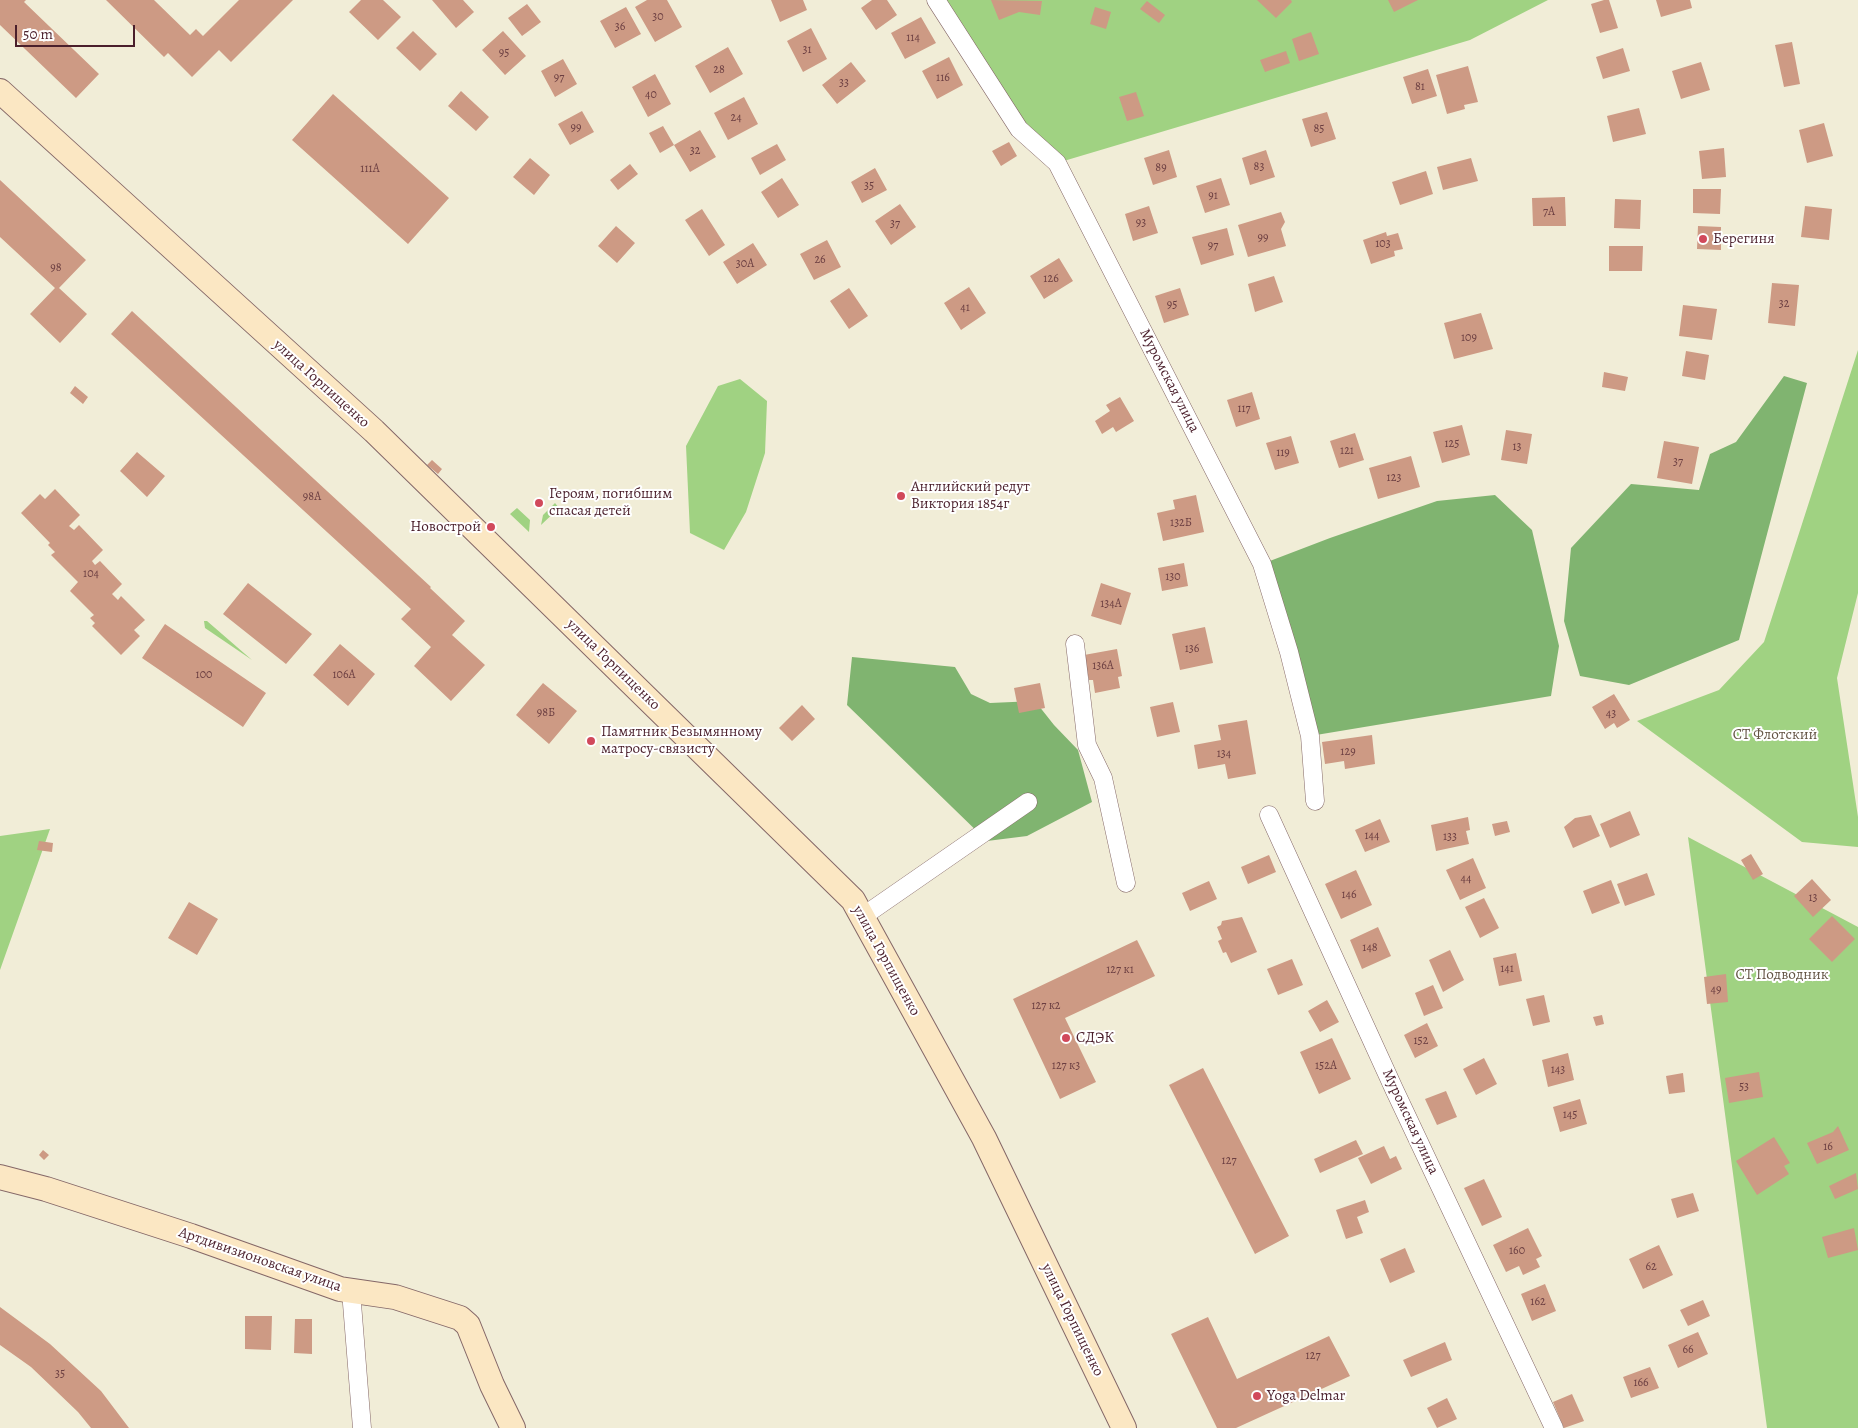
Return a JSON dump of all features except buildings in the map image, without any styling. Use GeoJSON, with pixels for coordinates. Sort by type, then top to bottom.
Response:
{"type":"FeatureCollection","features":[{"type":"Feature","properties":{"kind":"main road","name":"улица Горпищенко"},"geometry":{"type":"LineString","coordinates":[[0,91],[374,431],[846,894],[862,917],[984,1138],[1124,1428]]}},
{"type":"Feature","properties":{"kind":"main road","name":"Артдивизионовская улица"},"geometry":{"type":"LineString","coordinates":[[0,1177],[46,1189],[182,1233],[351,1291],[395,1297],[460,1318],[468,1325],[492,1385],[513,1428]]}},
{"type":"Feature","properties":{"kind":"street","name":"Муромская улица"},"geometry":{"type":"LineString","coordinates":[[936,0],[1019,129],[1057,163],[1262,564],[1289,652],[1310,736],[1315,801]]}},
{"type":"Feature","properties":{"kind":"street"},"geometry":{"type":"LineString","coordinates":[[1075,644],[1087,745],[1103,778],[1126,883]]}},
{"type":"Feature","properties":{"kind":"street"},"geometry":{"type":"LineString","coordinates":[[862,917],[1028,802]]}},
{"type":"Feature","properties":{"kind":"street","name":"Муромская улица"},"geometry":{"type":"LineString","coordinates":[[1269,816],[1394,1089],[1554,1428]]}},
{"type":"Feature","properties":{"kind":"street"},"geometry":{"type":"LineString","coordinates":[[351,1291],[362,1428]]}},
{"type":"Feature","properties":{"kind":"green space"},"geometry":{"type":"Polygon","coordinates":[[[936,0],[1548,0],[1470,40],[1057,163],[1013,119],[936,0]]]}},
{"type":"Feature","properties":{"kind":"green space","name":"СТ Флотский"},"geometry":{"type":"Polygon","coordinates":[[[1858,350],[1858,593],[1837,678],[1858,817],[1858,847],[1802,842],[1637,721],[1719,690],[1764,642],[1858,350]]]}},
{"type":"Feature","properties":{"kind":"green space"},"geometry":{"type":"Polygon","coordinates":[[[1784,376],[1807,383],[1739,640],[1629,685],[1580,676],[1564,621],[1571,548],[1631,484],[1699,490],[1710,454],[1736,442],[1784,376]]]}},
{"type":"Feature","properties":{"kind":"green space"},"geometry":{"type":"Polygon","coordinates":[[[740,379],[767,401],[765,453],[746,512],[724,550],[690,533],[686,446],[718,386],[740,379]]]}},
{"type":"Feature","properties":{"kind":"green space"},"geometry":{"type":"Polygon","coordinates":[[[1495,495],[1532,530],[1559,646],[1551,696],[1310,736],[1262,564],[1437,501],[1495,495]]]}},
{"type":"Feature","properties":{"kind":"green space"},"geometry":{"type":"Polygon","coordinates":[[[555,503],[559,508],[541,525],[543,515],[555,503]]]}},
{"type":"Feature","properties":{"kind":"green space"},"geometry":{"type":"Polygon","coordinates":[[[517,508],[530,520],[529,532],[510,514],[517,508]]]}},
{"type":"Feature","properties":{"kind":"green space"},"geometry":{"type":"Polygon","coordinates":[[[204,621],[207,621],[252,660],[205,628],[204,621]]]}},
{"type":"Feature","properties":{"kind":"green space"},"geometry":{"type":"Polygon","coordinates":[[[852,657],[955,667],[971,694],[990,703],[1035,701],[1054,725],[1078,750],[1092,802],[1027,836],[987,841],[847,705],[852,657]]]}},
{"type":"Feature","properties":{"kind":"green space"},"geometry":{"type":"Polygon","coordinates":[[[50,829],[0,970],[0,836],[50,829]]]}},
{"type":"Feature","properties":{"kind":"green space","name":"СТ Подводник"},"geometry":{"type":"Polygon","coordinates":[[[1688,837],[1858,927],[1858,1428],[1767,1428],[1688,837]]]}},
{"type":"Feature","properties":{"kind":"place","name":"Берегиня"},"geometry":{"type":"Point","coordinates":[1703,239]}},
{"type":"Feature","properties":{"kind":"place","name":"Английский редут Виктория 1854г"},"geometry":{"type":"Point","coordinates":[901,496]}},
{"type":"Feature","properties":{"kind":"place","name":"Героям, погибшим спасая детей"},"geometry":{"type":"Point","coordinates":[539,503]}},
{"type":"Feature","properties":{"kind":"place","name":"Новострой"},"geometry":{"type":"Point","coordinates":[491,527]}},
{"type":"Feature","properties":{"kind":"place","name":"Памятник Безымянному матросу-связисту"},"geometry":{"type":"Point","coordinates":[591,741]}},
{"type":"Feature","properties":{"kind":"place","name":"СДЭК"},"geometry":{"type":"Point","coordinates":[1066,1038]}},
{"type":"Feature","properties":{"kind":"place","name":"Yoga Delmar"},"geometry":{"type":"Point","coordinates":[1257,1396]}}]}
